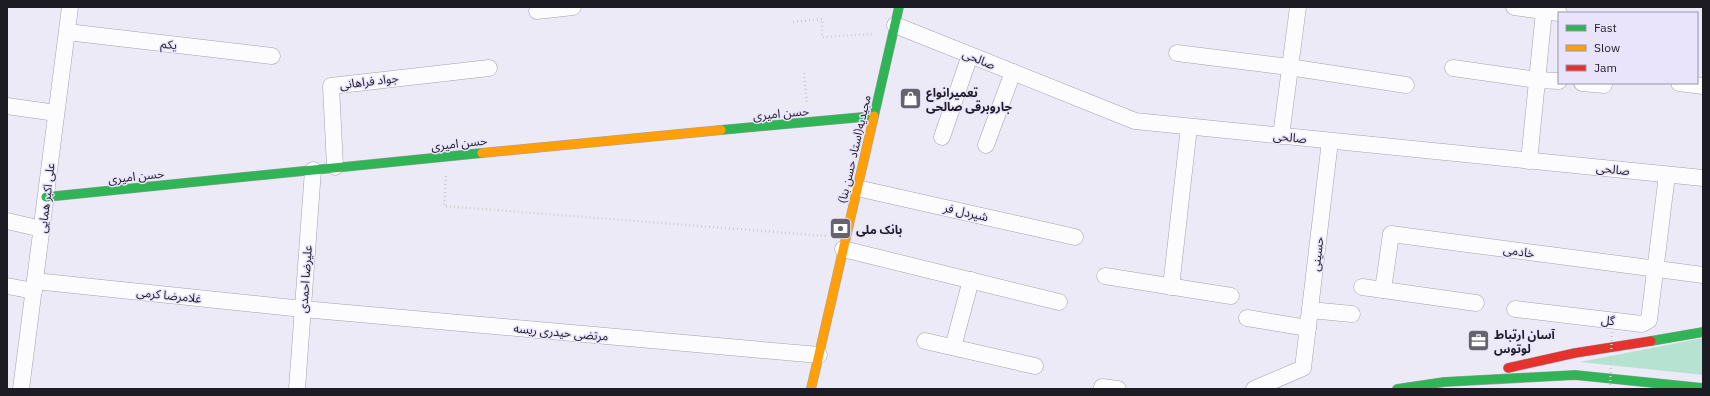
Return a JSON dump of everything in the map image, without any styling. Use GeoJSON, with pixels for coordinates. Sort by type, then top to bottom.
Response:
{"type":"FeatureCollection","features":[{"type":"Feature","properties":{"kind":"main road","name":"مجیدیه(استاد حسن بنا)"},"geometry":{"type":"LineString","coordinates":[[811,389],[899,7]]}},
{"type":"Feature","properties":{"kind":"main road","name":"حسن امیری"},"geometry":{"type":"LineString","coordinates":[[46,197],[448,156],[874,116]]}},
{"type":"Feature","properties":{"kind":"main road"},"geometry":{"type":"LineString","coordinates":[[1397,389],[1444,382],[1575,353],[1703,332]]}},
{"type":"Feature","properties":{"kind":"main road"},"geometry":{"type":"LineString","coordinates":[[1444,382],[1575,375],[1703,388]]}},
{"type":"Feature","properties":{"kind":"street","name":"علی اکبر همایی"},"geometry":{"type":"LineString","coordinates":[[21,389],[70,7]]}},
{"type":"Feature","properties":{"kind":"street"},"geometry":{"type":"LineString","coordinates":[[537,11],[573,7]]}},
{"type":"Feature","properties":{"kind":"street"},"geometry":{"type":"LineString","coordinates":[[1281,136],[1298,7]]}},
{"type":"Feature","properties":{"kind":"street"},"geometry":{"type":"LineString","coordinates":[[1514,7],[1552,12],[1537,80],[1528,161]]}},
{"type":"Feature","properties":{"kind":"street","name":"صالحی"},"geometry":{"type":"LineString","coordinates":[[894,29],[970,55],[1136,121],[1703,178]]}},
{"type":"Feature","properties":{"kind":"street","name":"یکم"},"geometry":{"type":"LineString","coordinates":[[67,32],[272,56]]}},
{"type":"Feature","properties":{"kind":"street"},"geometry":{"type":"LineString","coordinates":[[1177,53],[1289,67],[1406,86]]}},
{"type":"Feature","properties":{"kind":"street"},"geometry":{"type":"LineString","coordinates":[[942,137],[970,55]]}},
{"type":"Feature","properties":{"kind":"street","name":"جواد فراهانی"},"geometry":{"type":"LineString","coordinates":[[336,168],[331,86],[489,68]]}},
{"type":"Feature","properties":{"kind":"street"},"geometry":{"type":"LineString","coordinates":[[1453,68],[1537,80],[1558,81]]}},
{"type":"Feature","properties":{"kind":"street"},"geometry":{"type":"LineString","coordinates":[[986,145],[1013,72]]}},
{"type":"Feature","properties":{"kind":"street"},"geometry":{"type":"LineString","coordinates":[[1593,84],[1604,85]]}},
{"type":"Feature","properties":{"kind":"street"},"geometry":{"type":"LineString","coordinates":[[1687,84],[1703,86]]}},
{"type":"Feature","properties":{"kind":"street"},"geometry":{"type":"LineString","coordinates":[[7,106],[56,113]]}},
{"type":"Feature","properties":{"kind":"street"},"geometry":{"type":"LineString","coordinates":[[1171,287],[1189,127]]}},
{"type":"Feature","properties":{"kind":"street","name":"حسینی"},"geometry":{"type":"LineString","coordinates":[[1254,389],[1303,368],[1330,141]]}},
{"type":"Feature","properties":{"kind":"street","name":"علیرضا احمدی"},"geometry":{"type":"LineString","coordinates":[[297,389],[313,170]]}},
{"type":"Feature","properties":{"kind":"street"},"geometry":{"type":"LineString","coordinates":[[1655,270],[1666,175]]}},
{"type":"Feature","properties":{"kind":"street","name":"شیردل فر"},"geometry":{"type":"LineString","coordinates":[[857,188],[1075,237]]}},
{"type":"Feature","properties":{"kind":"street"},"geometry":{"type":"LineString","coordinates":[[7,221],[42,229]]}},
{"type":"Feature","properties":{"kind":"street","name":"خادمی"},"geometry":{"type":"LineString","coordinates":[[1383,290],[1391,234],[1655,270],[1703,275]]}},
{"type":"Feature","properties":{"kind":"street"},"geometry":{"type":"LineString","coordinates":[[844,243],[971,280],[1059,302]]}},
{"type":"Feature","properties":{"kind":"street","name":"گل"},"geometry":{"type":"LineString","coordinates":[[1515,310],[1642,324],[1649,320],[1655,270]]}},
{"type":"Feature","properties":{"kind":"street"},"geometry":{"type":"LineString","coordinates":[[1105,276],[1231,296]]}},
{"type":"Feature","properties":{"kind":"street"},"geometry":{"type":"LineString","coordinates":[[953,347],[971,280]]}},
{"type":"Feature","properties":{"kind":"street","name":"غلامرضا کرمی"},"geometry":{"type":"LineString","coordinates":[[7,286],[34,286],[303,309]]}},
{"type":"Feature","properties":{"kind":"street"},"geometry":{"type":"LineString","coordinates":[[1362,287],[1476,303]]}},
{"type":"Feature","properties":{"kind":"street","name":"مرتضی حیدری ریسه"},"geometry":{"type":"LineString","coordinates":[[303,309],[818,355]]}},
{"type":"Feature","properties":{"kind":"street"},"geometry":{"type":"LineString","coordinates":[[1310,310],[1352,314]]}},
{"type":"Feature","properties":{"kind":"street"},"geometry":{"type":"LineString","coordinates":[[1247,318],[1308,328]]}},
{"type":"Feature","properties":{"kind":"street"},"geometry":{"type":"LineString","coordinates":[[925,341],[1035,366]]}},
{"type":"Feature","properties":{"kind":"street"},"geometry":{"type":"LineString","coordinates":[[1102,387],[1118,389]]}},
{"type":"Feature","properties":{"kind":"path"},"geometry":{"type":"LineString","coordinates":[[793,22],[822,19],[822,37],[894,29]]}},
{"type":"Feature","properties":{"kind":"path"},"geometry":{"type":"LineString","coordinates":[[804,73],[809,122]]}},
{"type":"Feature","properties":{"kind":"path"},"geometry":{"type":"LineString","coordinates":[[448,156],[444,206],[844,243]]}},
{"type":"Feature","properties":{"kind":"path"},"geometry":{"type":"LineString","coordinates":[[1610,389],[1612,330]]}},
{"type":"Feature","properties":{"kind":"green space"},"geometry":{"type":"Polygon","coordinates":[[[1703,338],[1703,375],[1580,362],[1703,338]]]}},
{"type":"Feature","properties":{"kind":"traffic: fast"},"geometry":{"type":"LineString","coordinates":[[874,116],[899,7]]}},
{"type":"Feature","properties":{"kind":"traffic: fast"},"geometry":{"type":"LineString","coordinates":[[721,130],[874,116]]}},
{"type":"Feature","properties":{"kind":"traffic: fast"},"geometry":{"type":"LineString","coordinates":[[46,197],[482,153]]}},
{"type":"Feature","properties":{"kind":"traffic: fast"},"geometry":{"type":"LineString","coordinates":[[1651,341],[1703,332]]}},
{"type":"Feature","properties":{"kind":"traffic: fast"},"geometry":{"type":"LineString","coordinates":[[1397,389],[1444,382],[1575,375],[1703,388]]}},
{"type":"Feature","properties":{"kind":"traffic: slow"},"geometry":{"type":"LineString","coordinates":[[811,389],[874,116]]}},
{"type":"Feature","properties":{"kind":"traffic: slow"},"geometry":{"type":"LineString","coordinates":[[482,153],[721,130]]}},
{"type":"Feature","properties":{"kind":"traffic: jam"},"geometry":{"type":"LineString","coordinates":[[1508,368],[1575,353],[1651,341]]}},
{"type":"Feature","properties":{"kind":"place","name":"تعمیرانواع جاروبرقی صالحی"},"geometry":{"type":"Point","coordinates":[911,99]}},
{"type":"Feature","properties":{"kind":"place","name":"بانک ملی"},"geometry":{"type":"Point","coordinates":[841,229]}},
{"type":"Feature","properties":{"kind":"place","name":"آسان ارتباط لوتوس"},"geometry":{"type":"Point","coordinates":[1479,341]}}]}
